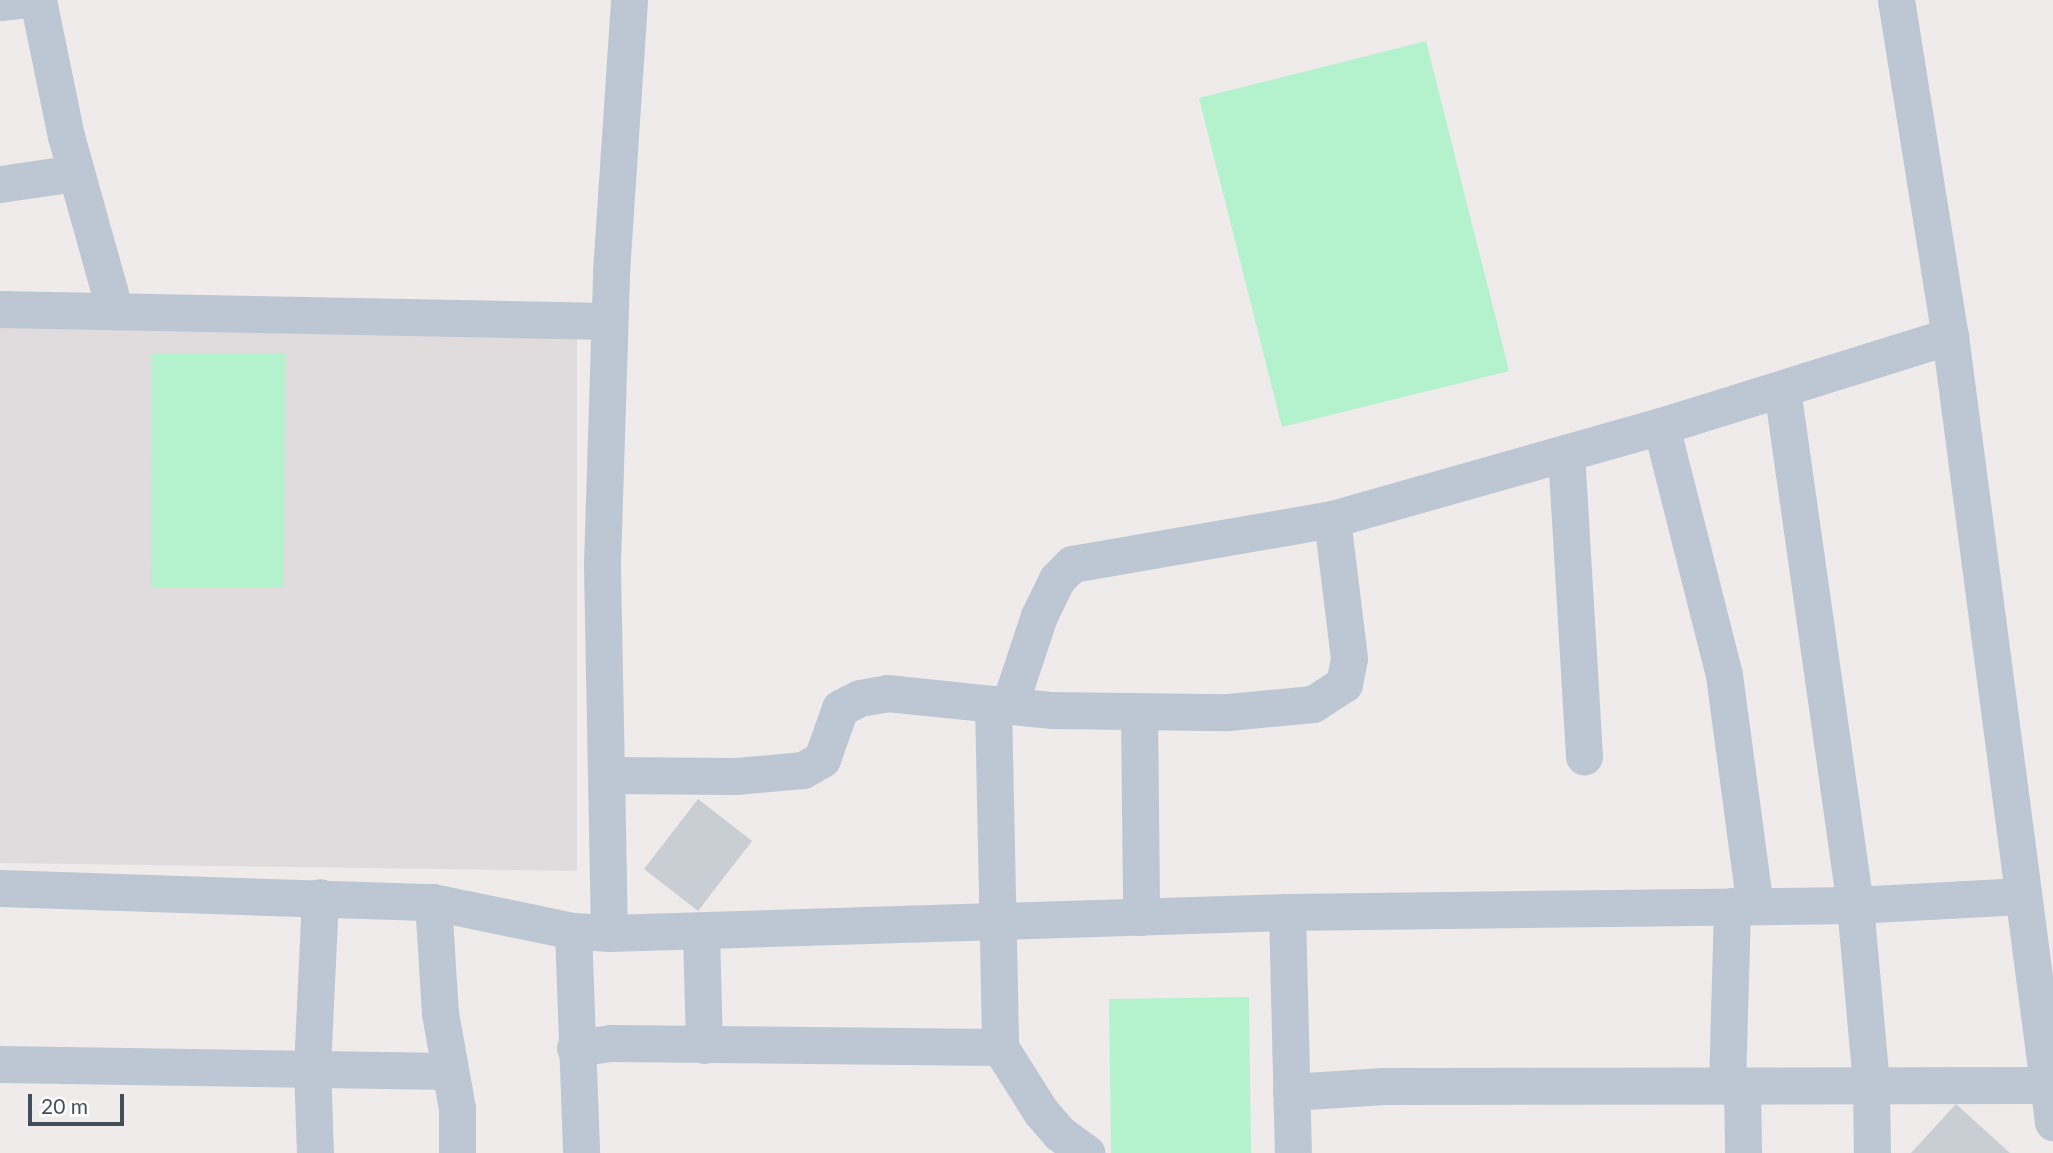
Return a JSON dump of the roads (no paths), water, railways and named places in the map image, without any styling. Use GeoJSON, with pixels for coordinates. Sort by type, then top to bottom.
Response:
{"type":"FeatureCollection","features":[{"type":"Feature","properties":{"kind":"street"},"geometry":{"type":"LineString","coordinates":[[0,2],[18,0]]}},
{"type":"Feature","properties":{"kind":"street"},"geometry":{"type":"LineString","coordinates":[[38,0],[75,173],[115,311]]}},
{"type":"Feature","properties":{"kind":"street"},"geometry":{"type":"LineString","coordinates":[[610,933],[610,775],[602,564],[610,321],[629,0]]}},
{"type":"Feature","properties":{"kind":"street"},"geometry":{"type":"LineString","coordinates":[[1896,0],[1950,336],[2021,896],[2053,1122]]}},
{"type":"Feature","properties":{"kind":"street"},"geometry":{"type":"LineString","coordinates":[[0,184],[75,173]]}},
{"type":"Feature","properties":{"kind":"street"},"geometry":{"type":"LineString","coordinates":[[0,309],[610,321]]}},
{"type":"Feature","properties":{"kind":"street"},"geometry":{"type":"LineString","coordinates":[[1087,1153],[1059,1133],[1041,1112],[1000,1047],[995,921],[1001,705],[1057,579],[1072,564],[1332,519],[1661,426],[1950,336]]}},
{"type":"Feature","properties":{"kind":"street"},"geometry":{"type":"LineString","coordinates":[[1782,389],[1855,905],[1871,1085],[1872,1153]]}},
{"type":"Feature","properties":{"kind":"street"},"geometry":{"type":"LineString","coordinates":[[1661,426],[1724,675],[1744,906],[1735,1086],[1743,1153]]}},
{"type":"Feature","properties":{"kind":"street"},"geometry":{"type":"LineString","coordinates":[[1566,453],[1584,756]]}},
{"type":"Feature","properties":{"kind":"street"},"geometry":{"type":"LineString","coordinates":[[610,775],[736,776],[803,770],[822,759],[840,708],[860,698],[887,693],[1001,705],[1139,711],[1228,712],[1313,704],[1344,684],[1349,657],[1332,519]]}},
{"type":"Feature","properties":{"kind":"street"},"geometry":{"type":"LineString","coordinates":[[1139,711],[1141,917]]}},
{"type":"Feature","properties":{"kind":"street"},"geometry":{"type":"LineString","coordinates":[[0,888],[433,902],[573,931],[610,933],[1287,912],[1855,905],[2021,896]]}},
{"type":"Feature","properties":{"kind":"street"},"geometry":{"type":"LineString","coordinates":[[314,1153],[312,1068],[320,897]]}},
{"type":"Feature","properties":{"kind":"street"},"geometry":{"type":"LineString","coordinates":[[433,902],[449,1072],[457,1108],[457,1153]]}},
{"type":"Feature","properties":{"kind":"street"},"geometry":{"type":"LineString","coordinates":[[1287,912],[1293,1153]]}},
{"type":"Feature","properties":{"kind":"street"},"geometry":{"type":"LineString","coordinates":[[573,931],[575,1048],[581,1153]]}},
{"type":"Feature","properties":{"kind":"street"},"geometry":{"type":"LineString","coordinates":[[701,931],[704,1045]]}},
{"type":"Feature","properties":{"kind":"street"},"geometry":{"type":"LineString","coordinates":[[575,1048],[611,1043],[1000,1047]]}},
{"type":"Feature","properties":{"kind":"street"},"geometry":{"type":"LineString","coordinates":[[0,1064],[449,1072]]}},
{"type":"Feature","properties":{"kind":"street"},"geometry":{"type":"LineString","coordinates":[[1291,1092],[1384,1086],[2048,1085]]}}]}
